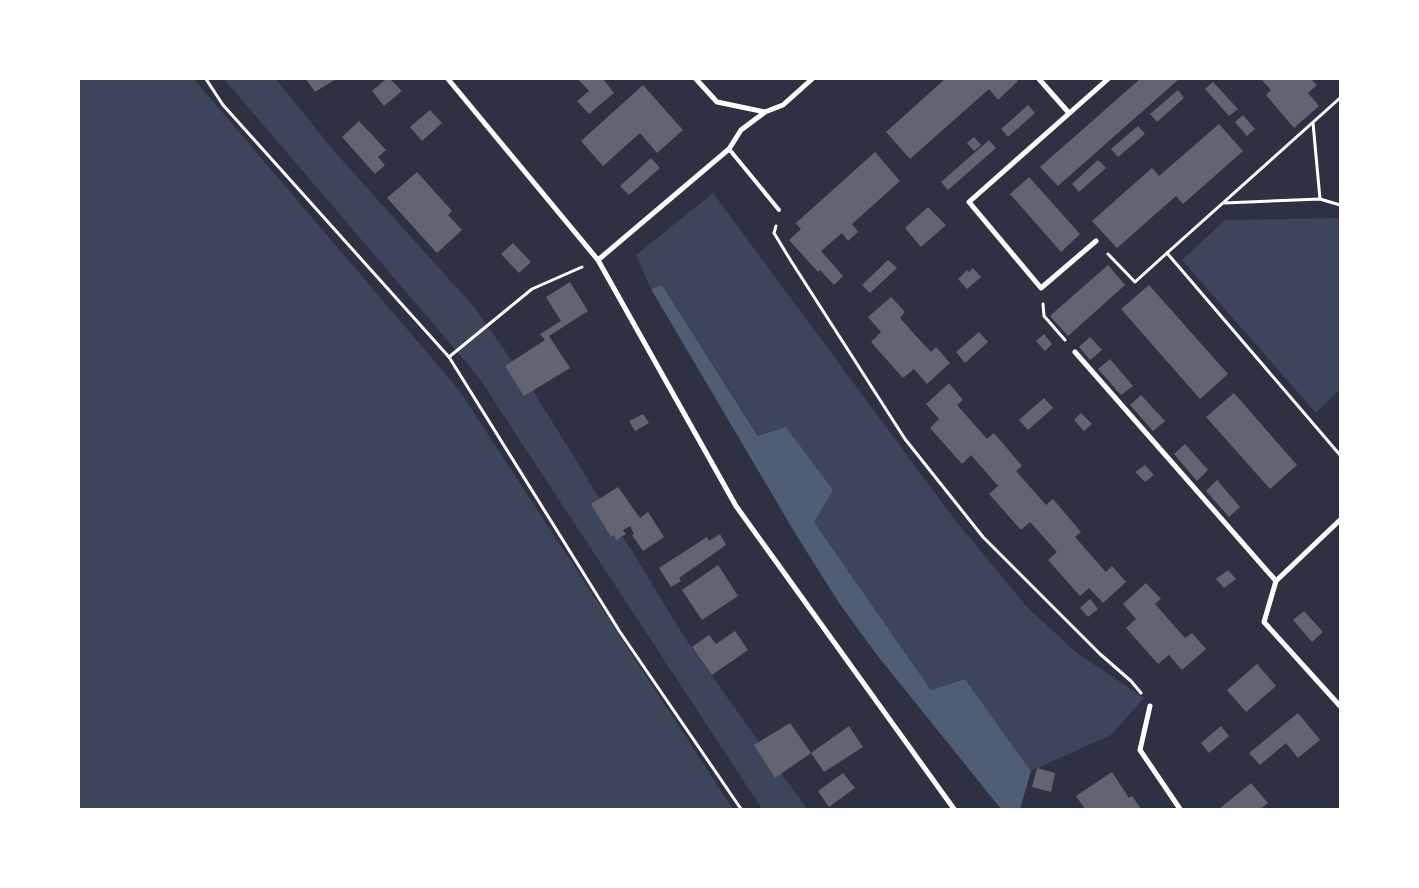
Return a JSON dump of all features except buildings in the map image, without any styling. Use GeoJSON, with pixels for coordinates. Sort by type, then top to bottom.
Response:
{"type":"FeatureCollection","features":[{"type":"Feature","properties":{"kind":"street"},"geometry":{"type":"LineString","coordinates":[[448,79],[598,260],[736,506],[954,809]]}},
{"type":"Feature","properties":{"kind":"street"},"geometry":{"type":"LineString","coordinates":[[696,79],[717,102],[765,112]]}},
{"type":"Feature","properties":{"kind":"street"},"geometry":{"type":"LineString","coordinates":[[598,260],[729,150],[741,130],[765,112],[783,104],[812,79]]}},
{"type":"Feature","properties":{"kind":"street"},"geometry":{"type":"LineString","coordinates":[[1039,79],[1069,113]]}},
{"type":"Feature","properties":{"kind":"street"},"geometry":{"type":"LineString","coordinates":[[1096,241],[1041,288],[969,202],[1108,79]]}},
{"type":"Feature","properties":{"kind":"street"},"geometry":{"type":"LineString","coordinates":[[1076,352],[1276,581]]}},
{"type":"Feature","properties":{"kind":"street"},"geometry":{"type":"LineString","coordinates":[[1340,520],[1276,581],[1264,622],[1340,706]]}},
{"type":"Feature","properties":{"kind":"street"},"geometry":{"type":"LineString","coordinates":[[1150,706],[1140,750],[1180,809]]}},
{"type":"Feature","properties":{"kind":"lane"},"geometry":{"type":"LineString","coordinates":[[729,150],[779,210]]}},
{"type":"Feature","properties":{"kind":"path"},"geometry":{"type":"LineString","coordinates":[[206,79],[223,105],[448,357],[620,632],[741,809]]}},
{"type":"Feature","properties":{"kind":"path"},"geometry":{"type":"LineString","coordinates":[[1096,241],[1135,282],[1340,98]]}},
{"type":"Feature","properties":{"kind":"path"},"geometry":{"type":"LineString","coordinates":[[1313,122],[1320,199]]}},
{"type":"Feature","properties":{"kind":"path"},"geometry":{"type":"LineString","coordinates":[[1223,203],[1320,199],[1340,205]]}},
{"type":"Feature","properties":{"kind":"path"},"geometry":{"type":"LineString","coordinates":[[779,210],[774,233],[905,439],[983,537],[1100,654],[1131,681],[1150,706]]}},
{"type":"Feature","properties":{"kind":"path"},"geometry":{"type":"LineString","coordinates":[[1167,253],[1340,455]]}},
{"type":"Feature","properties":{"kind":"path"},"geometry":{"type":"LineString","coordinates":[[448,357],[532,289],[598,260]]}},
{"type":"Feature","properties":{"kind":"path"},"geometry":{"type":"LineString","coordinates":[[1041,288],[1044,316],[1076,352]]}},
{"type":"Feature","properties":{"kind":"shaded area"},"geometry":{"type":"Polygon","coordinates":[[[79,79],[194,79],[459,390],[733,809],[79,809],[79,79]]]}},
{"type":"Feature","properties":{"kind":"shaded area"},"geometry":{"type":"Polygon","coordinates":[[[224,79],[276,79],[334,151],[474,307],[534,392],[687,641],[807,809],[762,809],[477,375],[224,79]]]}},
{"type":"Feature","properties":{"kind":"shaded area"},"geometry":{"type":"Polygon","coordinates":[[[713,193],[952,516],[1027,607],[1077,653],[1144,698],[1111,735],[1031,771],[965,679],[931,690],[814,522],[662,285],[651,289],[636,255],[713,193]]]}},
{"type":"Feature","properties":{"kind":"shaded area"},"geometry":{"type":"Polygon","coordinates":[[[1340,218],[1340,389],[1316,413],[1182,260],[1225,220],[1340,218]]]}},
{"type":"Feature","properties":{"kind":"shaded area"},"geometry":{"type":"Polygon","coordinates":[[[662,285],[758,436],[786,427],[833,490],[814,522],[931,690],[965,679],[1031,771],[1020,809],[1001,809],[877,655],[839,603],[795,533],[651,289],[662,285]]]}}]}
